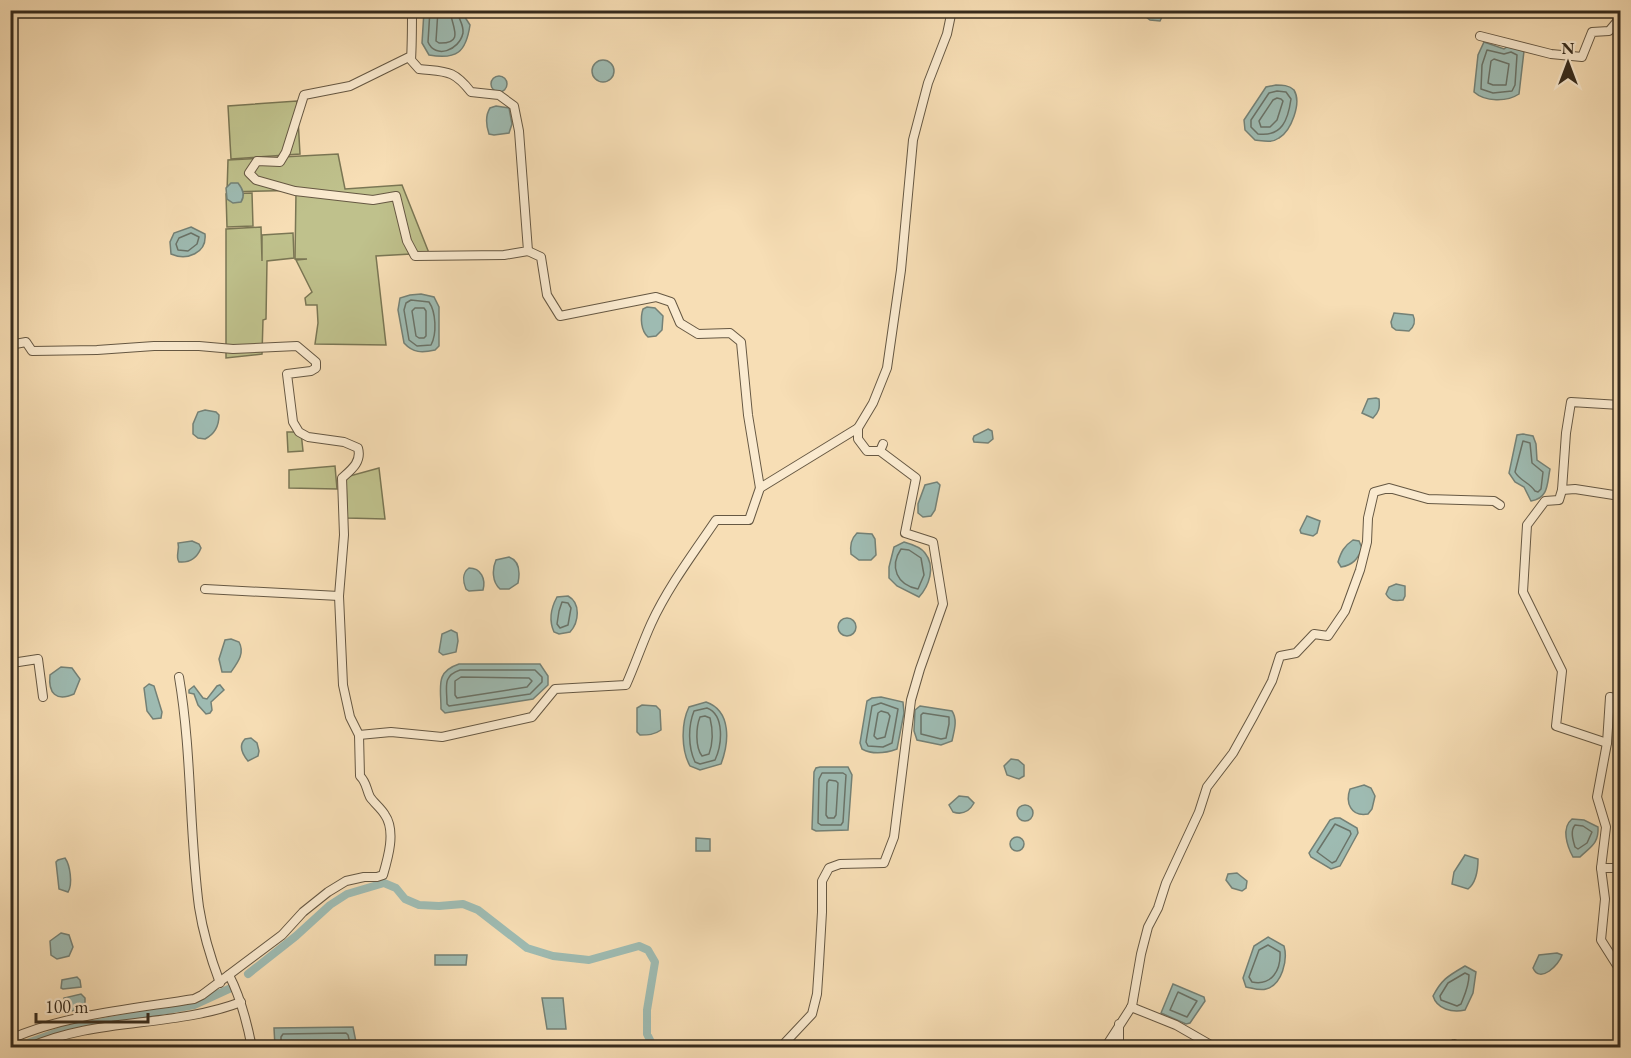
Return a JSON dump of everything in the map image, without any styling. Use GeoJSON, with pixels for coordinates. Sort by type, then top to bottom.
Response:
{"type":"FeatureCollection","features":[{"type":"Feature","properties":{"kind":"street"},"geometry":{"type":"LineString","coordinates":[[412,10],[411,60],[419,69],[453,74],[471,92],[499,95],[514,106],[519,131],[528,251]]}},
{"type":"Feature","properties":{"kind":"street"},"geometry":{"type":"LineString","coordinates":[[760,488],[858,428],[873,403],[886,368],[901,270],[913,140],[928,83],[947,34],[952,10]]}},
{"type":"Feature","properties":{"kind":"street"},"geometry":{"type":"LineString","coordinates":[[1480,36],[1551,54],[1582,57],[1592,32],[1609,31],[1620,18]]}},
{"type":"Feature","properties":{"kind":"street"},"geometry":{"type":"LineString","coordinates":[[359,735],[391,732],[442,737],[532,717],[555,689],[626,685],[651,624],[673,583],[716,520],[749,520],[760,488],[748,415],[741,342],[730,333],[698,334],[680,323],[671,302],[656,297],[560,316],[547,295],[541,257],[528,251],[504,255],[415,256],[407,241],[396,196],[373,201],[295,191],[256,180],[249,173],[257,161],[280,162],[286,152],[304,95],[350,86],[411,56]]}},
{"type":"Feature","properties":{"kind":"street"},"geometry":{"type":"LineString","coordinates":[[10,345],[26,342],[32,351],[154,346],[233,349],[297,346],[316,362],[316,368],[311,371],[287,374],[293,422],[299,432],[309,437],[344,442],[358,448],[357,462],[342,477],[344,535],[339,596],[343,685],[350,717],[359,735],[360,776],[366,782],[369,795],[387,817],[390,829],[390,843],[383,875],[346,881],[328,892],[303,912],[282,934],[220,983],[194,999],[65,1020],[10,1039]]}},
{"type":"Feature","properties":{"kind":"street"},"geometry":{"type":"LineString","coordinates":[[1607,743],[1556,726],[1562,671],[1523,592],[1527,525],[1545,501],[1559,500],[1562,490],[1571,402],[1620,405]]}},
{"type":"Feature","properties":{"kind":"street"},"geometry":{"type":"LineString","coordinates":[[780,1047],[812,1014],[817,994],[822,881],[829,868],[840,864],[884,863],[894,837],[911,700],[943,604],[933,542],[905,533],[916,477],[882,447],[867,451],[858,439],[858,428]]}},
{"type":"Feature","properties":{"kind":"street"},"geometry":{"type":"LineString","coordinates":[[1105,1047],[1131,1007],[1148,927],[1199,812],[1207,787],[1233,753],[1272,681],[1280,656],[1296,652],[1314,634],[1328,636],[1345,611],[1360,570],[1367,542],[1368,518],[1374,492],[1389,488],[1428,500],[1494,501],[1500,504]]}},
{"type":"Feature","properties":{"kind":"street"},"geometry":{"type":"LineString","coordinates":[[1562,490],[1575,489],[1620,496]]}},
{"type":"Feature","properties":{"kind":"street"},"geometry":{"type":"LineString","coordinates":[[205,589],[339,596]]}},
{"type":"Feature","properties":{"kind":"street"},"geometry":{"type":"LineString","coordinates":[[10,656],[12,663],[38,659],[43,697]]}},
{"type":"Feature","properties":{"kind":"street"},"geometry":{"type":"LineString","coordinates":[[179,677],[200,909],[212,961],[220,983]]}},
{"type":"Feature","properties":{"kind":"street"},"geometry":{"type":"LineString","coordinates":[[1620,699],[1610,697],[1607,743],[1597,797],[1606,827],[1600,868],[1605,899],[1600,940],[1620,970]]}},
{"type":"Feature","properties":{"kind":"street"},"geometry":{"type":"LineString","coordinates":[[1600,868],[1620,868]]}},
{"type":"Feature","properties":{"kind":"street"},"geometry":{"type":"LineString","coordinates":[[229,975],[248,1022],[252,1047]]}},
{"type":"Feature","properties":{"kind":"street"},"geometry":{"type":"LineString","coordinates":[[28,1047],[66,1035],[148,1020],[198,1016],[241,1002]]}},
{"type":"Feature","properties":{"kind":"street"},"geometry":{"type":"LineString","coordinates":[[1131,1007],[1176,1025],[1216,1047]]}},
{"type":"Feature","properties":{"kind":"street"},"geometry":{"type":"LineString","coordinates":[[1119,1023],[1119,1047]]}},
{"type":"Feature","properties":{"kind":"street"},"geometry":{"type":"LineString","coordinates":[[1452,1047],[1454,1044],[1459,1047]]}},
{"type":"Feature","properties":{"kind":"green space"},"geometry":{"type":"Polygon","coordinates":[[[297,101],[300,154],[231,159],[228,106],[297,101]]]}},
{"type":"Feature","properties":{"kind":"green space"},"geometry":{"type":"Polygon","coordinates":[[[338,154],[345,189],[402,185],[429,253],[376,256],[386,345],[315,344],[318,323],[317,305],[306,305],[305,298],[312,292],[296,260],[307,259],[295,259],[296,192],[310,190],[227,192],[228,160],[338,154]]]}},
{"type":"Feature","properties":{"kind":"green space"},"geometry":{"type":"Polygon","coordinates":[[[252,193],[253,226],[227,227],[226,194],[252,193]]]}},
{"type":"Feature","properties":{"kind":"green space"},"geometry":{"type":"Polygon","coordinates":[[[261,227],[262,261],[262,235],[293,233],[294,258],[267,261],[266,319],[263,320],[262,354],[226,358],[226,229],[261,227]]]}},
{"type":"Feature","properties":{"kind":"green space"},"geometry":{"type":"Polygon","coordinates":[[[287,432],[301,432],[303,451],[288,452],[287,432]]]}},
{"type":"Feature","properties":{"kind":"green space"},"geometry":{"type":"Polygon","coordinates":[[[335,466],[337,489],[289,488],[289,470],[335,466]]]}},
{"type":"Feature","properties":{"kind":"green space"},"geometry":{"type":"Polygon","coordinates":[[[379,468],[385,519],[347,518],[346,477],[379,468]]]}},
{"type":"Feature","properties":{"kind":"water"},"geometry":{"type":"Polygon","coordinates":[[[1147,10],[1165,11],[1160,21],[1146,17],[1147,10]]]}},
{"type":"Feature","properties":{"kind":"water"},"geometry":{"type":"Polygon","coordinates":[[[424,11],[461,11],[470,25],[463,48],[453,55],[429,55],[422,43],[424,11]]]}},
{"type":"Feature","properties":{"kind":"water"},"geometry":{"type":"Polygon","coordinates":[[[1484,42],[1504,49],[1508,46],[1524,51],[1519,94],[1496,100],[1484,98],[1474,92],[1478,55],[1484,42]]]}},
{"type":"Feature","properties":{"kind":"water"},"geometry":{"type":"Polygon","coordinates":[[[603,60],[611,63],[614,71],[611,79],[603,82],[595,79],[592,71],[595,63],[603,60]]]}},
{"type":"Feature","properties":{"kind":"water"},"geometry":{"type":"Polygon","coordinates":[[[496,76],[502,76],[507,84],[505,90],[496,92],[491,87],[491,81],[496,76]]]}},
{"type":"Feature","properties":{"kind":"water"},"geometry":{"type":"Polygon","coordinates":[[[1288,86],[1294,90],[1297,102],[1294,116],[1288,129],[1276,140],[1255,140],[1245,130],[1244,120],[1266,87],[1288,86]]]}},
{"type":"Feature","properties":{"kind":"water"},"geometry":{"type":"Polygon","coordinates":[[[496,106],[509,108],[512,124],[509,133],[489,134],[487,114],[490,108],[496,106]]]}},
{"type":"Feature","properties":{"kind":"water"},"geometry":{"type":"Polygon","coordinates":[[[231,183],[238,183],[241,188],[243,195],[241,202],[233,203],[227,199],[226,188],[231,183]]]}},
{"type":"Feature","properties":{"kind":"water"},"geometry":{"type":"Polygon","coordinates":[[[191,227],[205,234],[203,246],[195,254],[189,256],[171,254],[170,242],[174,233],[191,227]]]}},
{"type":"Feature","properties":{"kind":"water"},"geometry":{"type":"Polygon","coordinates":[[[421,294],[434,297],[439,307],[439,346],[435,350],[426,352],[414,350],[404,343],[398,310],[400,298],[421,294]]]}},
{"type":"Feature","properties":{"kind":"water"},"geometry":{"type":"Polygon","coordinates":[[[647,307],[655,308],[663,316],[662,330],[656,336],[648,337],[643,328],[642,313],[647,307]]]}},
{"type":"Feature","properties":{"kind":"water"},"geometry":{"type":"Polygon","coordinates":[[[1394,313],[1413,315],[1413,326],[1409,331],[1396,330],[1392,327],[1394,313]]]}},
{"type":"Feature","properties":{"kind":"water"},"geometry":{"type":"Polygon","coordinates":[[[1368,399],[1379,399],[1379,407],[1373,418],[1362,413],[1368,399]]]}},
{"type":"Feature","properties":{"kind":"water"},"geometry":{"type":"Polygon","coordinates":[[[205,410],[216,412],[219,415],[216,429],[205,439],[193,434],[193,424],[198,412],[205,410]]]}},
{"type":"Feature","properties":{"kind":"water"},"geometry":{"type":"Polygon","coordinates":[[[988,429],[992,431],[993,439],[988,443],[974,442],[974,436],[988,429]]]}},
{"type":"Feature","properties":{"kind":"water"},"geometry":{"type":"Polygon","coordinates":[[[1517,435],[1533,436],[1537,460],[1550,469],[1544,493],[1541,497],[1531,501],[1524,487],[1515,482],[1509,473],[1517,435]]]}},
{"type":"Feature","properties":{"kind":"water"},"geometry":{"type":"Polygon","coordinates":[[[937,482],[940,485],[935,510],[931,516],[923,517],[918,513],[918,504],[925,485],[937,482]]]}},
{"type":"Feature","properties":{"kind":"water"},"geometry":{"type":"Polygon","coordinates":[[[1307,516],[1320,521],[1317,533],[1313,536],[1301,533],[1300,530],[1307,516]]]}},
{"type":"Feature","properties":{"kind":"water"},"geometry":{"type":"Polygon","coordinates":[[[857,533],[872,534],[875,539],[876,555],[871,560],[859,560],[851,554],[851,542],[857,533]]]}},
{"type":"Feature","properties":{"kind":"water"},"geometry":{"type":"Polygon","coordinates":[[[1353,540],[1359,541],[1362,548],[1352,563],[1341,567],[1338,562],[1340,555],[1353,540]]]}},
{"type":"Feature","properties":{"kind":"water"},"geometry":{"type":"Polygon","coordinates":[[[192,541],[199,544],[201,548],[199,552],[190,561],[179,562],[178,543],[192,541]]]}},
{"type":"Feature","properties":{"kind":"water"},"geometry":{"type":"Polygon","coordinates":[[[904,542],[923,551],[930,564],[928,582],[919,597],[897,586],[889,578],[894,547],[904,542]]]}},
{"type":"Feature","properties":{"kind":"water"},"geometry":{"type":"Polygon","coordinates":[[[509,557],[517,564],[518,583],[509,589],[500,589],[494,579],[493,571],[496,560],[509,557]]]}},
{"type":"Feature","properties":{"kind":"water"},"geometry":{"type":"Polygon","coordinates":[[[469,568],[477,570],[482,575],[483,590],[469,591],[466,589],[464,578],[469,568]]]}},
{"type":"Feature","properties":{"kind":"water"},"geometry":{"type":"Polygon","coordinates":[[[1396,584],[1405,586],[1403,600],[1393,600],[1386,594],[1389,587],[1396,584]]]}},
{"type":"Feature","properties":{"kind":"water"},"geometry":{"type":"Polygon","coordinates":[[[568,596],[575,603],[577,618],[570,632],[559,634],[552,628],[552,610],[557,597],[568,596]]]}},
{"type":"Feature","properties":{"kind":"water"},"geometry":{"type":"Polygon","coordinates":[[[843,618],[851,618],[856,623],[854,634],[843,636],[838,631],[838,623],[843,618]]]}},
{"type":"Feature","properties":{"kind":"water"},"geometry":{"type":"Polygon","coordinates":[[[451,630],[457,633],[456,652],[443,655],[439,652],[442,634],[451,630]]]}},
{"type":"Feature","properties":{"kind":"water"},"geometry":{"type":"Polygon","coordinates":[[[231,639],[239,642],[241,654],[231,672],[222,672],[219,659],[225,640],[231,639]]]}},
{"type":"Feature","properties":{"kind":"water"},"geometry":{"type":"Polygon","coordinates":[[[459,664],[540,664],[548,676],[548,685],[533,699],[445,713],[441,709],[441,681],[446,671],[459,664]]]}},
{"type":"Feature","properties":{"kind":"water"},"geometry":{"type":"Polygon","coordinates":[[[61,667],[72,668],[80,679],[74,694],[62,697],[54,694],[50,687],[50,675],[61,667]]]}},
{"type":"Feature","properties":{"kind":"water"},"geometry":{"type":"Polygon","coordinates":[[[149,684],[154,686],[162,712],[161,718],[153,719],[147,711],[144,688],[149,684]]]}},
{"type":"Feature","properties":{"kind":"water"},"geometry":{"type":"Polygon","coordinates":[[[220,685],[224,690],[211,702],[212,710],[206,714],[189,690],[194,686],[203,698],[207,699],[220,685]]]}},
{"type":"Feature","properties":{"kind":"water"},"geometry":{"type":"Polygon","coordinates":[[[881,697],[903,702],[904,713],[897,749],[875,753],[862,749],[860,743],[867,701],[881,697]]]}},
{"type":"Feature","properties":{"kind":"water"},"geometry":{"type":"Polygon","coordinates":[[[706,702],[720,713],[724,720],[727,738],[721,764],[700,770],[690,766],[687,760],[683,728],[689,707],[706,702]]]}},
{"type":"Feature","properties":{"kind":"water"},"geometry":{"type":"Polygon","coordinates":[[[642,705],[656,706],[660,710],[661,730],[648,735],[640,735],[637,732],[637,708],[642,705]]]}},
{"type":"Feature","properties":{"kind":"water"},"geometry":{"type":"Polygon","coordinates":[[[920,706],[952,711],[955,722],[952,741],[941,745],[917,740],[914,731],[915,710],[920,706]]]}},
{"type":"Feature","properties":{"kind":"water"},"geometry":{"type":"Polygon","coordinates":[[[251,738],[257,743],[259,751],[258,756],[248,761],[243,753],[242,745],[245,739],[251,738]]]}},
{"type":"Feature","properties":{"kind":"water"},"geometry":{"type":"Polygon","coordinates":[[[1011,759],[1018,760],[1024,765],[1024,776],[1019,779],[1007,775],[1004,766],[1011,759]]]}},
{"type":"Feature","properties":{"kind":"water"},"geometry":{"type":"Polygon","coordinates":[[[820,767],[848,767],[852,775],[848,830],[816,831],[812,829],[814,772],[820,767]]]}},
{"type":"Feature","properties":{"kind":"water"},"geometry":{"type":"Polygon","coordinates":[[[1364,785],[1371,788],[1375,796],[1372,809],[1368,814],[1354,811],[1348,799],[1350,789],[1364,785]]]}},
{"type":"Feature","properties":{"kind":"water"},"geometry":{"type":"Polygon","coordinates":[[[959,796],[968,797],[974,803],[968,811],[953,812],[949,805],[959,796]]]}},
{"type":"Feature","properties":{"kind":"water"},"geometry":{"type":"Polygon","coordinates":[[[1025,805],[1033,813],[1025,821],[1017,813],[1025,805]]]}},
{"type":"Feature","properties":{"kind":"water"},"geometry":{"type":"Polygon","coordinates":[[[1340,818],[1357,828],[1358,833],[1340,866],[1331,869],[1311,857],[1309,853],[1330,820],[1340,818]]]}},
{"type":"Feature","properties":{"kind":"water"},"geometry":{"type":"Polygon","coordinates":[[[1572,819],[1584,820],[1598,827],[1595,841],[1580,857],[1573,857],[1567,843],[1567,827],[1572,819]]]}},
{"type":"Feature","properties":{"kind":"water"},"geometry":{"type":"Polygon","coordinates":[[[1014,837],[1020,837],[1024,844],[1020,851],[1014,851],[1010,847],[1010,841],[1014,837]]]}},
{"type":"Feature","properties":{"kind":"water"},"geometry":{"type":"Polygon","coordinates":[[[696,838],[710,839],[710,851],[696,851],[696,838]]]}},
{"type":"Feature","properties":{"kind":"water"},"geometry":{"type":"Polygon","coordinates":[[[1465,855],[1478,859],[1475,879],[1468,889],[1452,884],[1454,872],[1465,855]]]}},
{"type":"Feature","properties":{"kind":"water"},"geometry":{"type":"Polygon","coordinates":[[[65,858],[70,875],[68,892],[59,889],[56,862],[65,858]]]}},
{"type":"Feature","properties":{"kind":"water"},"geometry":{"type":"Polygon","coordinates":[[[1237,873],[1247,881],[1246,888],[1242,891],[1232,888],[1226,880],[1228,874],[1237,873]]]}},
{"type":"Feature","properties":{"kind":"water"},"geometry":{"type":"Polygon","coordinates":[[[61,933],[69,935],[73,947],[69,956],[57,959],[51,955],[50,941],[61,933]]]}},
{"type":"Feature","properties":{"kind":"water"},"geometry":{"type":"Polygon","coordinates":[[[1268,937],[1284,946],[1285,958],[1280,977],[1272,987],[1266,989],[1246,987],[1243,978],[1254,946],[1268,937]]]}},
{"type":"Feature","properties":{"kind":"water"},"geometry":{"type":"Polygon","coordinates":[[[1557,953],[1562,955],[1553,968],[1544,974],[1536,972],[1533,968],[1539,955],[1557,953]]]}},
{"type":"Feature","properties":{"kind":"water"},"geometry":{"type":"Polygon","coordinates":[[[435,955],[467,955],[466,965],[435,965],[435,955]]]}},
{"type":"Feature","properties":{"kind":"water"},"geometry":{"type":"Polygon","coordinates":[[[1465,966],[1476,972],[1473,993],[1465,1010],[1455,1011],[1441,1007],[1433,996],[1436,990],[1446,978],[1465,966]]]}},
{"type":"Feature","properties":{"kind":"water"},"geometry":{"type":"Polygon","coordinates":[[[77,977],[81,987],[61,988],[62,980],[77,977]]]}},
{"type":"Feature","properties":{"kind":"water"},"geometry":{"type":"Polygon","coordinates":[[[1173,984],[1204,997],[1205,1001],[1190,1023],[1186,1024],[1161,1013],[1173,984]]]}},
{"type":"Feature","properties":{"kind":"water"},"geometry":{"type":"Polygon","coordinates":[[[81,994],[85,998],[85,1009],[63,1012],[64,998],[81,994]]]}},
{"type":"Feature","properties":{"kind":"water"},"geometry":{"type":"Polygon","coordinates":[[[542,998],[563,998],[566,1029],[547,1029],[542,998]]]}},
{"type":"Feature","properties":{"kind":"water"},"geometry":{"type":"Polygon","coordinates":[[[353,1027],[357,1047],[275,1047],[274,1028],[353,1027]]]}},
{"type":"Feature","properties":{"kind":"waterway"},"geometry":{"type":"LineString","coordinates":[[248,974],[296,936],[330,905],[347,894],[384,883],[396,888],[405,899],[419,905],[463,904],[478,910],[527,948],[553,956],[589,960],[639,946],[648,950],[655,962],[647,1010],[647,1034],[654,1048]]}},
{"type":"Feature","properties":{"kind":"waterway"},"geometry":{"type":"LineString","coordinates":[[14,1048],[66,1029],[194,1005],[231,988]]}}]}
